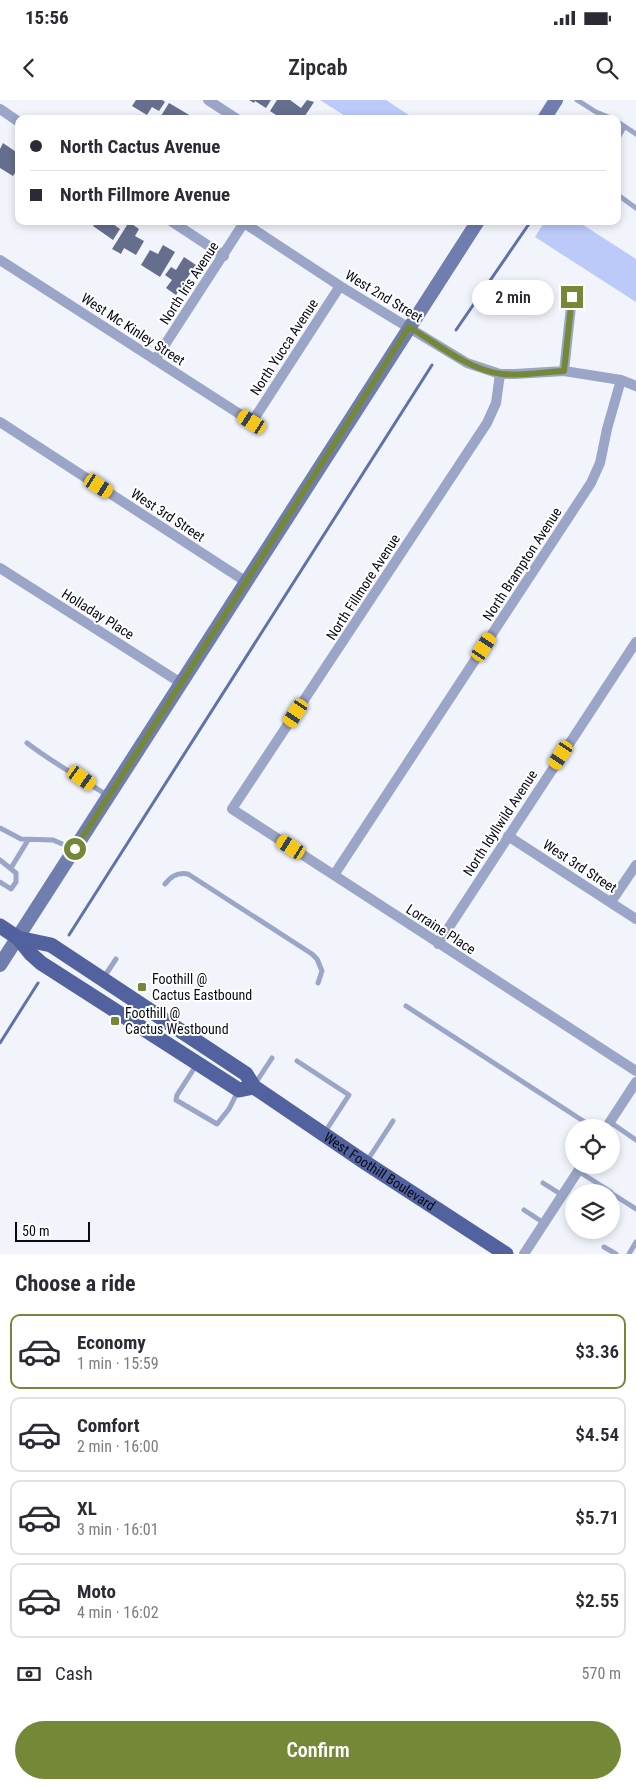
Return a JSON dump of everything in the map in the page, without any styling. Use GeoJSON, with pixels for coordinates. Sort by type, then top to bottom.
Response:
{"type":"FeatureCollection","features":[{"type":"Feature","properties":{"kind":"main road"},"geometry":{"type":"LineString","coordinates":[[547,115],[556,100]]}},
{"type":"Feature","properties":{"kind":"main road"},"geometry":{"type":"LineString","coordinates":[[0,965],[475,225]]}},
{"type":"Feature","properties":{"kind":"main road","name":"West Foothill Boulevard"},"geometry":{"type":"LineString","coordinates":[[0,926],[18,938],[41,963],[198,1064],[246,1088],[324,1134],[506,1254]]}},
{"type":"Feature","properties":{"kind":"main road","name":"West Foothill Boulevard"},"geometry":{"type":"LineString","coordinates":[[18,938],[50,945],[103,979],[246,1074],[246,1088]]}},
{"type":"Feature","properties":{"kind":"street"},"geometry":{"type":"LineString","coordinates":[[208,100],[231,115]]}},
{"type":"Feature","properties":{"kind":"street"},"geometry":{"type":"LineString","coordinates":[[0,109],[15,119]]}},
{"type":"Feature","properties":{"kind":"street"},"geometry":{"type":"LineString","coordinates":[[177,225],[224,256]]}},
{"type":"Feature","properties":{"kind":"street","name":"North Iris Avenue"},"geometry":{"type":"LineString","coordinates":[[156,360],[242,225]]}},
{"type":"Feature","properties":{"kind":"street","name":"West 2nd Street"},"geometry":{"type":"LineString","coordinates":[[248,225],[389,317],[409,327],[467,363],[500,374],[564,371],[621,380],[636,386]]}},
{"type":"Feature","properties":{"kind":"street","name":"West Mc Kinley Street"},"geometry":{"type":"LineString","coordinates":[[0,260],[252,422]]}},
{"type":"Feature","properties":{"kind":"street","name":"North Yucca Avenue"},"geometry":{"type":"LineString","coordinates":[[252,422],[340,286]]}},
{"type":"Feature","properties":{"kind":"street"},"geometry":{"type":"LineString","coordinates":[[564,371],[572,297]]}},
{"type":"Feature","properties":{"kind":"street","name":"North Fillmore Avenue"},"geometry":{"type":"LineString","coordinates":[[232,809],[487,423],[496,403],[500,374]]}},
{"type":"Feature","properties":{"kind":"street","name":"North Brampton Avenue"},"geometry":{"type":"LineString","coordinates":[[334,876],[591,483],[600,462],[621,380]]}},
{"type":"Feature","properties":{"kind":"street","name":"West 3rd Street"},"geometry":{"type":"LineString","coordinates":[[0,422],[245,582]]}},
{"type":"Feature","properties":{"kind":"street","name":"Holladay Place"},"geometry":{"type":"LineString","coordinates":[[0,568],[181,683]]}},
{"type":"Feature","properties":{"kind":"street","name":"North Idyllwild Avenue"},"geometry":{"type":"LineString","coordinates":[[438,944],[636,642]]}},
{"type":"Feature","properties":{"kind":"street","name":"Lorraine Place"},"geometry":{"type":"LineString","coordinates":[[232,809],[636,1071]]}},
{"type":"Feature","properties":{"kind":"street","name":"West 3rd Street"},"geometry":{"type":"LineString","coordinates":[[508,836],[636,919]]}},
{"type":"Feature","properties":{"kind":"street"},"geometry":{"type":"LineString","coordinates":[[611,902],[636,865]]}},
{"type":"Feature","properties":{"kind":"street"},"geometry":{"type":"LineString","coordinates":[[612,1119],[636,1082]]}},
{"type":"Feature","properties":{"kind":"street"},"geometry":{"type":"LineString","coordinates":[[524,1254],[576,1174]]}},
{"type":"Feature","properties":{"kind":"lane"},"geometry":{"type":"LineString","coordinates":[[577,100],[603,115]]}},
{"type":"Feature","properties":{"kind":"lane"},"geometry":{"type":"LineString","coordinates":[[621,124],[636,134]]}},
{"type":"Feature","properties":{"kind":"lane"},"geometry":{"type":"LineString","coordinates":[[621,132],[624,126]]}},
{"type":"Feature","properties":{"kind":"lane"},"geometry":{"type":"LineString","coordinates":[[621,197],[636,208]]}},
{"type":"Feature","properties":{"kind":"lane"},"geometry":{"type":"LineString","coordinates":[[27,743],[43,756],[109,796]]}},
{"type":"Feature","properties":{"kind":"lane"},"geometry":{"type":"LineString","coordinates":[[0,828],[11,835],[30,840],[53,840],[75,849]]}},
{"type":"Feature","properties":{"kind":"lane"},"geometry":{"type":"LineString","coordinates":[[11,868],[30,840]]}},
{"type":"Feature","properties":{"kind":"lane"},"geometry":{"type":"LineString","coordinates":[[0,860],[16,873],[16,882],[11,889],[0,882]]}},
{"type":"Feature","properties":{"kind":"lane"},"geometry":{"type":"LineString","coordinates":[[165,884],[169,878],[176,874],[188,874],[312,954],[317,959],[322,971],[318,983]]}},
{"type":"Feature","properties":{"kind":"lane"},"geometry":{"type":"LineString","coordinates":[[103,979],[116,959]]}},
{"type":"Feature","properties":{"kind":"lane"},"geometry":{"type":"LineString","coordinates":[[406,1006],[580,1119]]}},
{"type":"Feature","properties":{"kind":"lane"},"geometry":{"type":"LineString","coordinates":[[198,1064],[176,1096],[176,1100],[217,1124],[272,1058]]}},
{"type":"Feature","properties":{"kind":"lane"},"geometry":{"type":"LineString","coordinates":[[297,1061],[349,1094],[324,1134]]}},
{"type":"Feature","properties":{"kind":"lane"},"geometry":{"type":"LineString","coordinates":[[366,1163],[393,1122]]}},
{"type":"Feature","properties":{"kind":"lane"},"geometry":{"type":"LineString","coordinates":[[620,1131],[636,1140]]}},
{"type":"Feature","properties":{"kind":"lane"},"geometry":{"type":"LineString","coordinates":[[587,1174],[600,1184]]}},
{"type":"Feature","properties":{"kind":"lane"},"geometry":{"type":"LineString","coordinates":[[543,1183],[562,1195]]}},
{"type":"Feature","properties":{"kind":"lane"},"geometry":{"type":"LineString","coordinates":[[620,1199],[636,1209]]}},
{"type":"Feature","properties":{"kind":"lane"},"geometry":{"type":"LineString","coordinates":[[524,1210],[544,1223]]}},
{"type":"Feature","properties":{"kind":"lane"},"geometry":{"type":"LineString","coordinates":[[629,1254],[636,1242]]}},
{"type":"Feature","properties":{"kind":"lane"},"geometry":{"type":"LineString","coordinates":[[604,1247],[616,1254]]}},
{"type":"Feature","properties":{"kind":"shaded area"},"geometry":{"type":"Polygon","coordinates":[[[320,100],[386,100],[409,115],[344,115],[320,100]]]}},
{"type":"Feature","properties":{"kind":"shaded area"},"geometry":{"type":"Polygon","coordinates":[[[542,225],[583,225],[636,259],[636,302],[535,237],[542,225]]]}},
{"type":"Feature","properties":{"kind":"building"},"geometry":{"type":"Polygon","coordinates":[[[136,100],[162,100],[165,102],[159,111],[152,107],[147,115],[132,106],[136,100]]]}},
{"type":"Feature","properties":{"kind":"building"},"geometry":{"type":"Polygon","coordinates":[[[249,100],[271,100],[266,108],[255,101],[254,103],[249,100]]]}},
{"type":"Feature","properties":{"kind":"building"},"geometry":{"type":"Polygon","coordinates":[[[277,100],[290,100],[301,108],[307,100],[314,102],[306,115],[276,115],[270,111],[277,100]]]}},
{"type":"Feature","properties":{"kind":"building"},"geometry":{"type":"Polygon","coordinates":[[[169,103],[189,115],[162,115],[169,103]]]}},
{"type":"Feature","properties":{"kind":"building"},"geometry":{"type":"Polygon","coordinates":[[[3,143],[15,151],[15,173],[13,176],[0,168],[0,149],[3,143]]]}},
{"type":"Feature","properties":{"kind":"building"},"geometry":{"type":"Polygon","coordinates":[[[114,225],[120,229],[113,240],[93,226],[114,225]]]}},
{"type":"Feature","properties":{"kind":"building"},"geometry":{"type":"Polygon","coordinates":[[[127,225],[133,225],[139,229],[135,236],[144,241],[136,255],[124,248],[121,254],[112,249],[127,225]]]}},
{"type":"Feature","properties":{"kind":"building"},"geometry":{"type":"Polygon","coordinates":[[[163,245],[175,252],[160,277],[141,265],[150,250],[158,254],[163,245]]]}},
{"type":"Feature","properties":{"kind":"building"},"geometry":{"type":"Polygon","coordinates":[[[184,257],[196,265],[176,295],[166,288],[172,280],[165,275],[171,267],[176,270],[184,257]]]}},
{"type":"Feature","properties":{"kind":"waterway"},"geometry":{"type":"LineString","coordinates":[[456,330],[528,225]]}},
{"type":"Feature","properties":{"kind":"waterway"},"geometry":{"type":"LineString","coordinates":[[69,935],[432,365]]}},
{"type":"Feature","properties":{"kind":"waterway"},"geometry":{"type":"LineString","coordinates":[[0,1043],[38,983]]}},
{"type":"Feature","properties":{"kind":"place","name":"Foothill @ Cactus Eastbound"},"geometry":{"type":"Point","coordinates":[142,987]}},
{"type":"Feature","properties":{"kind":"place","name":"Foothill @ Cactus Westbound"},"geometry":{"type":"Point","coordinates":[115,1021]}},
{"type":"Feature","properties":{"kind":"route"},"geometry":{"type":"LineString","coordinates":[[75,849],[409,327],[467,363],[500,374],[564,371],[572,297]]}}]}
